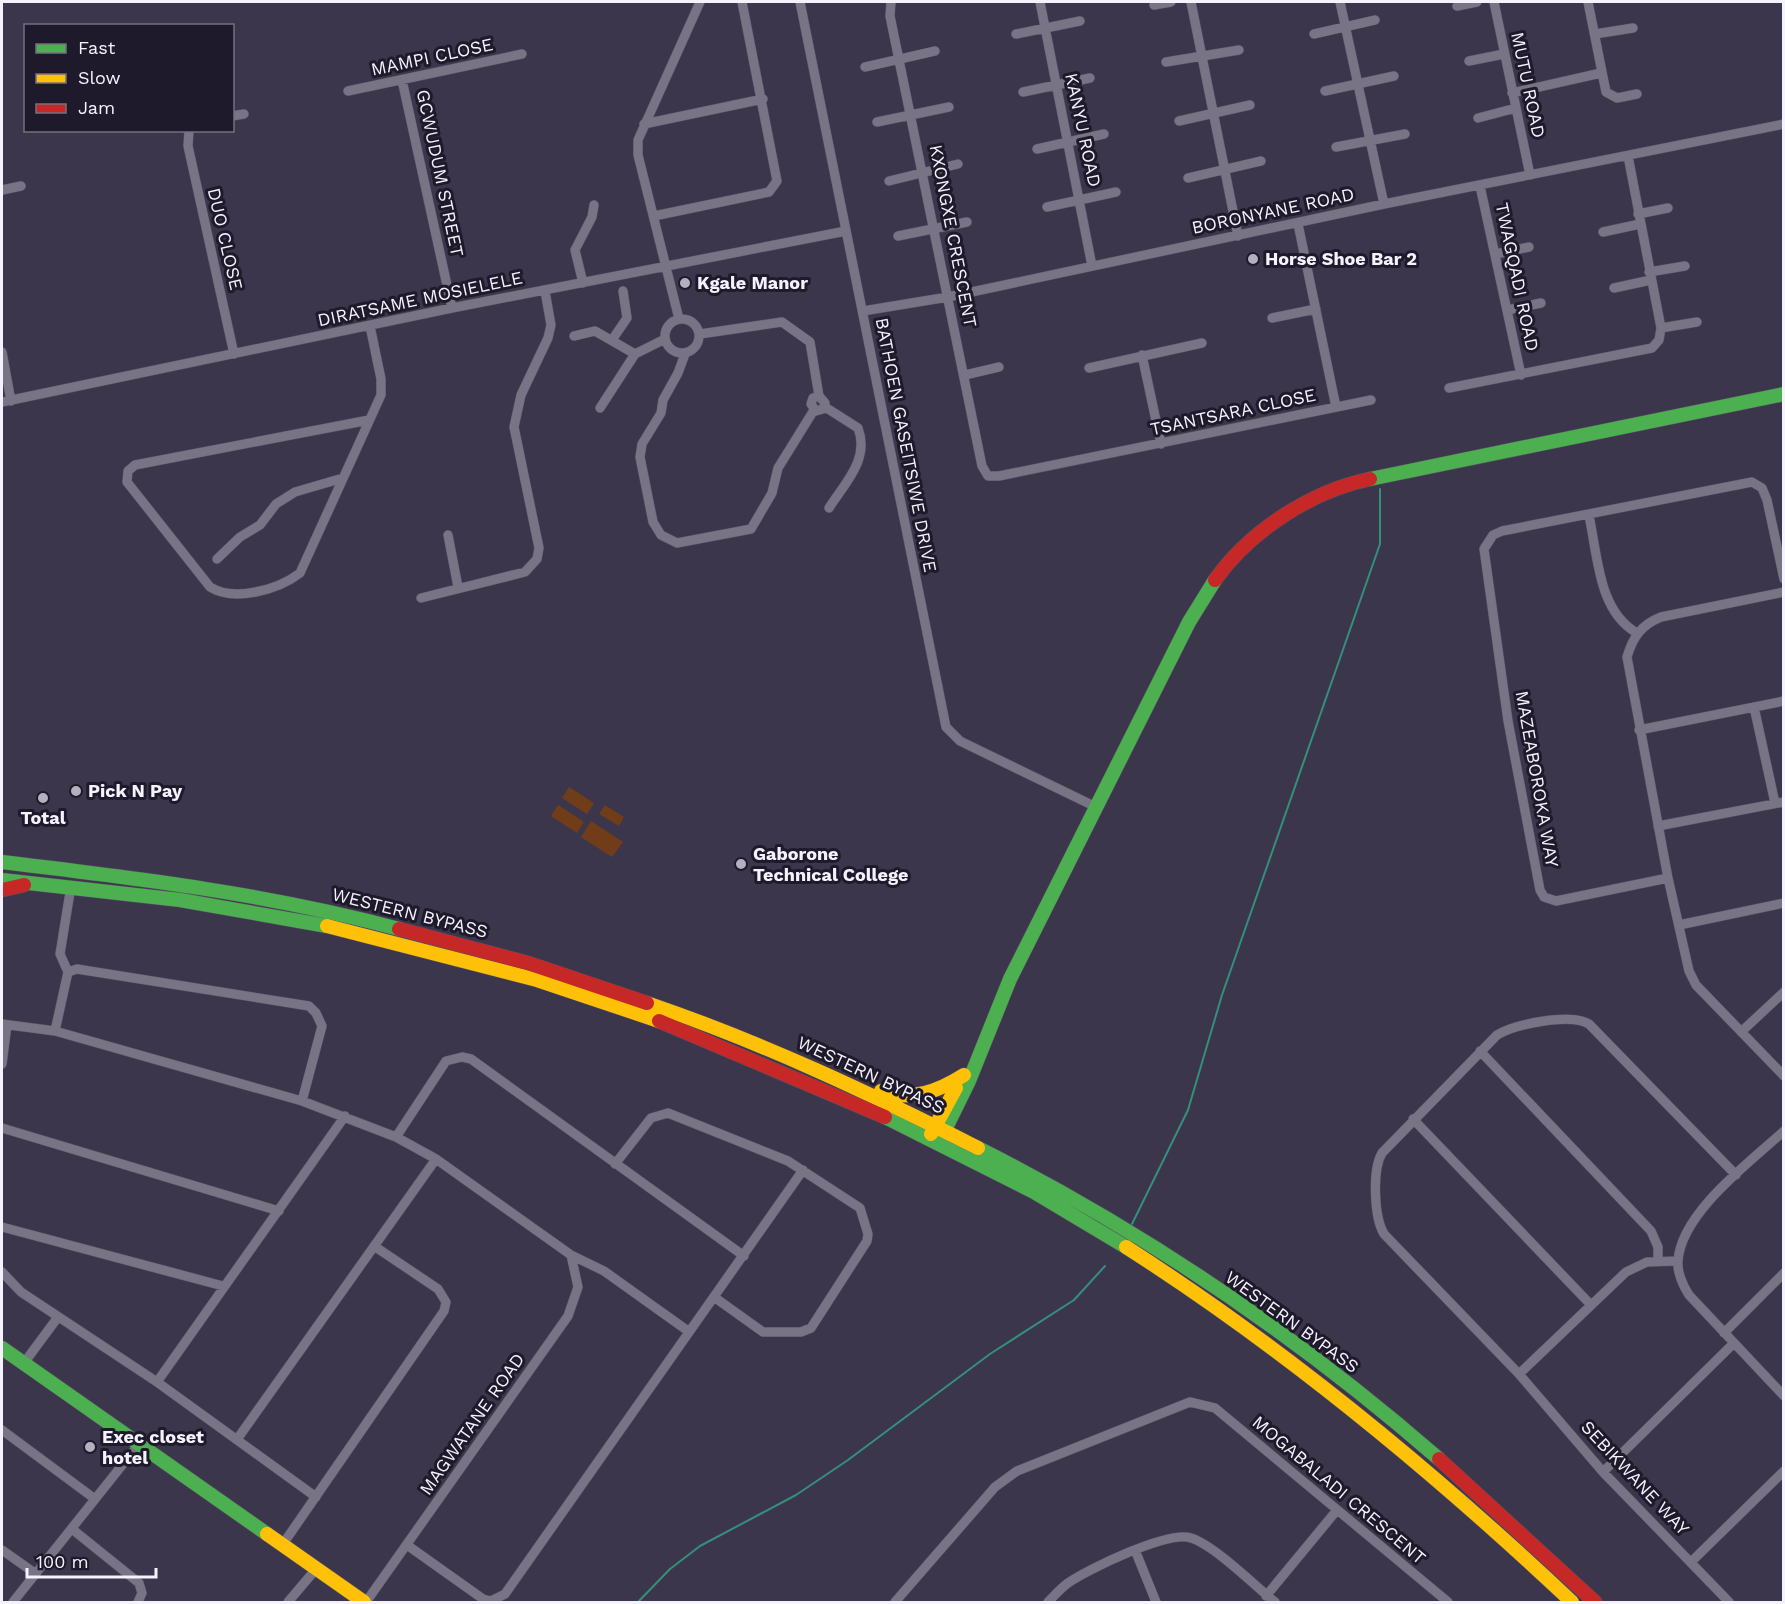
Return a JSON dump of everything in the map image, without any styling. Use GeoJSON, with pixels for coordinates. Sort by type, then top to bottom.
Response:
{"type":"FeatureCollection","features":[{"type":"Feature","properties":{"kind":"main road"},"geometry":{"type":"LineString","coordinates":[[938,1133],[969,1081],[977,1056],[1010,979],[1210,586],[1251,539],[1283,515],[1314,499],[1361,481],[1784,394]]}},
{"type":"Feature","properties":{"kind":"main road","name":"WESTERN BYPASS"},"geometry":{"type":"LineString","coordinates":[[2,862],[173,882],[380,922],[598,984],[689,1017],[812,1067],[938,1133],[1057,1190],[1157,1249],[1306,1353],[1460,1476],[1594,1602]]}},
{"type":"Feature","properties":{"kind":"main road","name":"WESTERN BYPASS"},"geometry":{"type":"LineString","coordinates":[[2,880],[170,896],[376,935],[598,999],[938,1133],[1148,1261],[1260,1338],[1375,1425],[1430,1471],[1572,1602]]}},
{"type":"Feature","properties":{"kind":"main road"},"geometry":{"type":"LineString","coordinates":[[2,890],[35,882]]}},
{"type":"Feature","properties":{"kind":"main road"},"geometry":{"type":"LineString","coordinates":[[938,1133],[964,1075],[977,1056]]}},
{"type":"Feature","properties":{"kind":"main road"},"geometry":{"type":"LineString","coordinates":[[812,1067],[891,1095],[904,1096],[931,1094],[964,1075]]}},
{"type":"Feature","properties":{"kind":"main road"},"geometry":{"type":"LineString","coordinates":[[2,1348],[365,1602]]}},
{"type":"Feature","properties":{"kind":"street"},"geometry":{"type":"LineString","coordinates":[[679,319],[638,155],[638,140],[700,2]]}},
{"type":"Feature","properties":{"kind":"street"},"geometry":{"type":"LineString","coordinates":[[654,216],[769,192],[775,187],[777,181],[763,99],[742,2]]}},
{"type":"Feature","properties":{"kind":"street","name":"BATHOEN GASEITSIWE DRIVE"},"geometry":{"type":"LineString","coordinates":[[800,2],[946,727],[960,741],[1096,807]]}},
{"type":"Feature","properties":{"kind":"street","name":"KXONGXE CRESCENT"},"geometry":{"type":"LineString","coordinates":[[891,2],[890,16],[936,230],[982,466],[988,476]]}},
{"type":"Feature","properties":{"kind":"street","name":"KANYU ROAD"},"geometry":{"type":"LineString","coordinates":[[1040,2],[1081,200],[1092,266]]}},
{"type":"Feature","properties":{"kind":"street"},"geometry":{"type":"LineString","coordinates":[[1154,5],[1171,2]]}},
{"type":"Feature","properties":{"kind":"street"},"geometry":{"type":"LineString","coordinates":[[1191,2],[1238,236]]}},
{"type":"Feature","properties":{"kind":"street"},"geometry":{"type":"LineString","coordinates":[[1340,2],[1383,204]]}},
{"type":"Feature","properties":{"kind":"street"},"geometry":{"type":"LineString","coordinates":[[1457,6],[1477,2]]}},
{"type":"Feature","properties":{"kind":"street","name":"MUTU ROAD"},"geometry":{"type":"LineString","coordinates":[[1494,2],[1530,175]]}},
{"type":"Feature","properties":{"kind":"street"},"geometry":{"type":"LineString","coordinates":[[1588,2],[1603,86],[1611,97],[1637,94]]}},
{"type":"Feature","properties":{"kind":"street"},"geometry":{"type":"LineString","coordinates":[[1314,34],[1375,20]]}},
{"type":"Feature","properties":{"kind":"street"},"geometry":{"type":"LineString","coordinates":[[1016,34],[1080,21]]}},
{"type":"Feature","properties":{"kind":"street"},"geometry":{"type":"LineString","coordinates":[[1595,34],[1633,28]]}},
{"type":"Feature","properties":{"kind":"street"},"geometry":{"type":"LineString","coordinates":[[1166,62],[1239,50]]}},
{"type":"Feature","properties":{"kind":"street"},"geometry":{"type":"LineString","coordinates":[[865,67],[935,51]]}},
{"type":"Feature","properties":{"kind":"street","name":"MAMPI CLOSE"},"geometry":{"type":"LineString","coordinates":[[348,91],[522,54]]}},
{"type":"Feature","properties":{"kind":"street"},"geometry":{"type":"LineString","coordinates":[[1469,60],[1504,54]]}},
{"type":"Feature","properties":{"kind":"street"},"geometry":{"type":"LineString","coordinates":[[1512,93],[1601,74]]}},
{"type":"Feature","properties":{"kind":"street"},"geometry":{"type":"LineString","coordinates":[[1325,92],[1394,76]]}},
{"type":"Feature","properties":{"kind":"street"},"geometry":{"type":"LineString","coordinates":[[1023,92],[1090,78]]}},
{"type":"Feature","properties":{"kind":"street","name":"GCWUDUM STREET"},"geometry":{"type":"LineString","coordinates":[[402,80],[452,308]]}},
{"type":"Feature","properties":{"kind":"street"},"geometry":{"type":"LineString","coordinates":[[644,124],[763,99]]}},
{"type":"Feature","properties":{"kind":"street"},"geometry":{"type":"LineString","coordinates":[[1179,121],[1250,105]]}},
{"type":"Feature","properties":{"kind":"street"},"geometry":{"type":"LineString","coordinates":[[877,122],[949,107]]}},
{"type":"Feature","properties":{"kind":"street"},"geometry":{"type":"LineString","coordinates":[[1478,118],[1516,108]]}},
{"type":"Feature","properties":{"kind":"street"},"geometry":{"type":"LineString","coordinates":[[234,116],[244,114]]}},
{"type":"Feature","properties":{"kind":"street","name":"BORONYANE ROAD"},"geometry":{"type":"LineString","coordinates":[[862,311],[948,297],[1383,204],[1784,124]]}},
{"type":"Feature","properties":{"kind":"street","name":"DUO CLOSE"},"geometry":{"type":"LineString","coordinates":[[189,132],[188,146],[234,354]]}},
{"type":"Feature","properties":{"kind":"street"},"geometry":{"type":"LineString","coordinates":[[1037,149],[1104,134]]}},
{"type":"Feature","properties":{"kind":"street"},"geometry":{"type":"LineString","coordinates":[[1336,147],[1405,134]]}},
{"type":"Feature","properties":{"kind":"street"},"geometry":{"type":"LineString","coordinates":[[1449,388],[1652,348],[1659,340],[1661,328],[1628,156]]}},
{"type":"Feature","properties":{"kind":"street"},"geometry":{"type":"LineString","coordinates":[[1188,178],[1261,161]]}},
{"type":"Feature","properties":{"kind":"street"},"geometry":{"type":"LineString","coordinates":[[889,181],[958,164]]}},
{"type":"Feature","properties":{"kind":"street"},"geometry":{"type":"LineString","coordinates":[[2,190],[21,186]]}},
{"type":"Feature","properties":{"kind":"street","name":"TWAGQADI ROAD"},"geometry":{"type":"LineString","coordinates":[[1480,186],[1521,375]]}},
{"type":"Feature","properties":{"kind":"street"},"geometry":{"type":"LineString","coordinates":[[1047,207],[1116,192]]}},
{"type":"Feature","properties":{"kind":"street"},"geometry":{"type":"LineString","coordinates":[[583,283],[575,250],[592,217],[594,205]]}},
{"type":"Feature","properties":{"kind":"street"},"geometry":{"type":"LineString","coordinates":[[1603,232],[1668,208]]}},
{"type":"Feature","properties":{"kind":"street"},"geometry":{"type":"LineString","coordinates":[[898,236],[968,222]]}},
{"type":"Feature","properties":{"kind":"street","name":"TSANTSARA CLOSE"},"geometry":{"type":"LineString","coordinates":[[988,476],[999,476],[1161,444],[1336,407],[1298,224]]}},
{"type":"Feature","properties":{"kind":"street","name":"DIRATSAME MOSIELELE"},"geometry":{"type":"LineString","coordinates":[[6,402],[452,308],[846,231]]}},
{"type":"Feature","properties":{"kind":"street"},"geometry":{"type":"LineString","coordinates":[[1496,254],[1529,247]]}},
{"type":"Feature","properties":{"kind":"street"},"geometry":{"type":"LineString","coordinates":[[1614,288],[1685,266]]}},
{"type":"Feature","properties":{"kind":"street"},"geometry":{"type":"LineString","coordinates":[[421,598],[525,572],[537,559],[539,548],[514,427],[521,395],[549,338],[550,325],[545,291]]}},
{"type":"Feature","properties":{"kind":"street"},"geometry":{"type":"LineString","coordinates":[[612,340],[627,318],[623,291]]}},
{"type":"Feature","properties":{"kind":"street"},"geometry":{"type":"LineString","coordinates":[[1508,310],[1541,303]]}},
{"type":"Feature","properties":{"kind":"street"},"geometry":{"type":"LineString","coordinates":[[1272,318],[1316,309]]}},
{"type":"Feature","properties":{"kind":"street"},"geometry":{"type":"LineString","coordinates":[[685,354],[672,351],[665,339],[668,326],[679,319],[693,322],[700,334],[696,347],[685,354],[678,373],[663,400],[661,412],[640,450],[654,522],[661,535],[671,542],[677,543],[751,529],[772,493],[778,468],[814,410]]}},
{"type":"Feature","properties":{"kind":"street"},"geometry":{"type":"LineString","coordinates":[[700,334],[782,322],[810,342],[819,396],[824,400],[825,407],[858,428],[862,449],[861,459],[829,508]]}},
{"type":"Feature","properties":{"kind":"street"},"geometry":{"type":"LineString","coordinates":[[1661,328],[1697,322]]}},
{"type":"Feature","properties":{"kind":"street"},"geometry":{"type":"LineString","coordinates":[[369,420],[135,465],[128,471],[127,482],[210,587],[220,594],[231,596],[287,583],[300,573],[381,395],[381,379],[370,326]]}},
{"type":"Feature","properties":{"kind":"street"},"geometry":{"type":"LineString","coordinates":[[574,336],[595,330],[635,354]]}},
{"type":"Feature","properties":{"kind":"street"},"geometry":{"type":"LineString","coordinates":[[600,408],[635,354],[665,339]]}},
{"type":"Feature","properties":{"kind":"street"},"geometry":{"type":"LineString","coordinates":[[1089,368],[1202,343]]}},
{"type":"Feature","properties":{"kind":"street"},"geometry":{"type":"LineString","coordinates":[[2,352],[6,402]]}},
{"type":"Feature","properties":{"kind":"street"},"geometry":{"type":"LineString","coordinates":[[1142,355],[1161,444]]}},
{"type":"Feature","properties":{"kind":"street"},"geometry":{"type":"LineString","coordinates":[[965,375],[999,367]]}},
{"type":"Feature","properties":{"kind":"street"},"geometry":{"type":"LineString","coordinates":[[814,410],[811,401],[819,396]]}},
{"type":"Feature","properties":{"kind":"street"},"geometry":{"type":"LineString","coordinates":[[1336,407],[1371,400]]}},
{"type":"Feature","properties":{"kind":"street"},"geometry":{"type":"LineString","coordinates":[[814,410],[820,411],[825,407]]}},
{"type":"Feature","properties":{"kind":"street"},"geometry":{"type":"LineString","coordinates":[[217,559],[240,537],[260,525],[276,504],[295,492],[343,478]]}},
{"type":"Feature","properties":{"kind":"street"},"geometry":{"type":"LineString","coordinates":[[1637,633],[1625,626],[1614,615],[1608,601],[1589,516],[1745,482],[1757,484],[1767,500],[1784,579]]}},
{"type":"Feature","properties":{"kind":"street","name":"MAZEABOROKA WAY"},"geometry":{"type":"LineString","coordinates":[[1589,516],[1502,531],[1493,535],[1487,542],[1485,559],[1508,722],[1540,890],[1548,900],[1556,901],[1668,878]]}},
{"type":"Feature","properties":{"kind":"street"},"geometry":{"type":"LineString","coordinates":[[448,535],[458,587]]}},
{"type":"Feature","properties":{"kind":"street"},"geometry":{"type":"LineString","coordinates":[[1784,592],[1661,617],[1649,622],[1637,633],[1628,657],[1639,730],[1689,971],[1696,986],[1784,1076]]}},
{"type":"Feature","properties":{"kind":"street"},"geometry":{"type":"LineString","coordinates":[[1639,730],[1784,701]]}},
{"type":"Feature","properties":{"kind":"street"},"geometry":{"type":"LineString","coordinates":[[1658,826],[1779,802],[1754,707]]}},
{"type":"Feature","properties":{"kind":"street"},"geometry":{"type":"LineString","coordinates":[[2,856],[40,865]]}},
{"type":"Feature","properties":{"kind":"street"},"geometry":{"type":"LineString","coordinates":[[55,1031],[68,972],[60,954],[71,886]]}},
{"type":"Feature","properties":{"kind":"street"},"geometry":{"type":"LineString","coordinates":[[1678,925],[1784,903]]}},
{"type":"Feature","properties":{"kind":"street"},"geometry":{"type":"LineString","coordinates":[[68,972],[77,969],[309,1006],[316,1013],[322,1026],[302,1101]]}},
{"type":"Feature","properties":{"kind":"street"},"geometry":{"type":"LineString","coordinates":[[1742,1032],[1784,992]]}},
{"type":"Feature","properties":{"kind":"street","name":"SEBIKWANE WAY"},"geometry":{"type":"LineString","coordinates":[[1729,1602],[1603,1472],[1519,1374],[1380,1227],[1377,1220],[1378,1159],[1413,1119],[1497,1035],[1512,1026],[1583,1020],[1736,1175]]}},
{"type":"Feature","properties":{"kind":"street"},"geometry":{"type":"LineString","coordinates":[[2,1064],[4,1024],[55,1031],[302,1101],[345,1116],[396,1137],[436,1159],[571,1255],[604,1271],[688,1331]]}},
{"type":"Feature","properties":{"kind":"street"},"geometry":{"type":"LineString","coordinates":[[1480,1051],[1651,1231],[1658,1247],[1658,1260]]}},
{"type":"Feature","properties":{"kind":"street"},"geometry":{"type":"LineString","coordinates":[[396,1137],[446,1061],[462,1057],[471,1059],[744,1256]]}},
{"type":"Feature","properties":{"kind":"street"},"geometry":{"type":"LineString","coordinates":[[615,1164],[651,1118],[668,1113],[780,1157],[860,1208],[868,1234],[867,1241],[811,1328],[801,1332],[763,1332],[714,1297]]}},
{"type":"Feature","properties":{"kind":"street"},"geometry":{"type":"LineString","coordinates":[[157,1382],[345,1116]]}},
{"type":"Feature","properties":{"kind":"street"},"geometry":{"type":"LineString","coordinates":[[1413,1119],[1592,1305]]}},
{"type":"Feature","properties":{"kind":"street"},"geometry":{"type":"LineString","coordinates":[[2,1128],[279,1211]]}},
{"type":"Feature","properties":{"kind":"street"},"geometry":{"type":"LineString","coordinates":[[1784,1131],[1736,1175],[1690,1224],[1677,1261],[1682,1282],[1689,1295],[1733,1344],[1784,1395]]}},
{"type":"Feature","properties":{"kind":"street"},"geometry":{"type":"LineString","coordinates":[[238,1438],[436,1159]]}},
{"type":"Feature","properties":{"kind":"street"},"geometry":{"type":"LineString","coordinates":[[406,1545],[483,1599],[500,1598],[803,1170]]}},
{"type":"Feature","properties":{"kind":"street"},"geometry":{"type":"LineString","coordinates":[[2,1227],[223,1286]]}},
{"type":"Feature","properties":{"kind":"street"},"geometry":{"type":"LineString","coordinates":[[283,1544],[444,1311],[446,1302],[438,1289],[374,1246]]}},
{"type":"Feature","properties":{"kind":"street","name":"MAGWATANE ROAD"},"geometry":{"type":"LineString","coordinates":[[365,1602],[568,1316],[578,1287],[571,1255]]}},
{"type":"Feature","properties":{"kind":"street"},"geometry":{"type":"LineString","coordinates":[[1519,1374],[1626,1272],[1647,1262],[1677,1261]]}},
{"type":"Feature","properties":{"kind":"street"},"geometry":{"type":"LineString","coordinates":[[2,1272],[21,1292],[238,1438],[316,1497]]}},
{"type":"Feature","properties":{"kind":"street"},"geometry":{"type":"LineString","coordinates":[[1724,1333],[1784,1274]]}},
{"type":"Feature","properties":{"kind":"street"},"geometry":{"type":"LineString","coordinates":[[24,1363],[58,1317]]}},
{"type":"Feature","properties":{"kind":"street"},"geometry":{"type":"LineString","coordinates":[[1603,1472],[1733,1344]]}},
{"type":"Feature","properties":{"kind":"street","name":"MOGABALADI CRESCENT"},"geometry":{"type":"LineString","coordinates":[[895,1602],[995,1486],[1005,1478],[1017,1471],[1190,1402],[1208,1404],[1448,1602]]}},
{"type":"Feature","properties":{"kind":"street"},"geometry":{"type":"LineString","coordinates":[[2,1430],[95,1499]]}},
{"type":"Feature","properties":{"kind":"street"},"geometry":{"type":"LineString","coordinates":[[13,1602],[139,1444]]}},
{"type":"Feature","properties":{"kind":"street"},"geometry":{"type":"LineString","coordinates":[[1691,1562],[1784,1471]]}},
{"type":"Feature","properties":{"kind":"street"},"geometry":{"type":"LineString","coordinates":[[1266,1596],[1337,1510]]}},
{"type":"Feature","properties":{"kind":"street"},"geometry":{"type":"LineString","coordinates":[[72,1529],[139,1583],[142,1593],[138,1602]]}},
{"type":"Feature","properties":{"kind":"street"},"geometry":{"type":"LineString","coordinates":[[1048,1602],[1066,1584],[1078,1577],[1135,1550],[1176,1536],[1194,1538],[1275,1602]]}},
{"type":"Feature","properties":{"kind":"street"},"geometry":{"type":"LineString","coordinates":[[2,1550],[36,1574]]}},
{"type":"Feature","properties":{"kind":"street"},"geometry":{"type":"LineString","coordinates":[[1135,1550],[1156,1602]]}},
{"type":"Feature","properties":{"kind":"street"},"geometry":{"type":"LineString","coordinates":[[288,1602],[316,1569]]}},
{"type":"Feature","properties":{"kind":"shaded area"},"geometry":{"type":"Polygon","coordinates":[[[569,787],[594,803],[587,814],[562,798],[569,787]]]}},
{"type":"Feature","properties":{"kind":"shaded area"},"geometry":{"type":"Polygon","coordinates":[[[558,805],[584,822],[577,833],[551,816],[558,805]]]}},
{"type":"Feature","properties":{"kind":"shaded area"},"geometry":{"type":"Polygon","coordinates":[[[605,805],[624,817],[619,826],[599,814],[605,805]]]}},
{"type":"Feature","properties":{"kind":"shaded area"},"geometry":{"type":"Polygon","coordinates":[[[591,821],[623,842],[612,857],[581,837],[591,821]]]}},
{"type":"Feature","properties":{"kind":"waterway"},"geometry":{"type":"LineString","coordinates":[[1132,1224],[1188,1110],[1222,995],[1380,544],[1380,489]]}},
{"type":"Feature","properties":{"kind":"waterway"},"geometry":{"type":"LineString","coordinates":[[638,1602],[670,1569],[700,1546],[796,1495],[848,1460],[990,1354],[1074,1300],[1105,1266]]}},
{"type":"Feature","properties":{"kind":"traffic: fast"},"geometry":{"type":"LineString","coordinates":[[1370,479],[1784,394]]}},
{"type":"Feature","properties":{"kind":"traffic: fast"},"geometry":{"type":"LineString","coordinates":[[941,1138],[969,1081],[1010,979],[1189,622],[1215,580]]}},
{"type":"Feature","properties":{"kind":"traffic: fast"},"geometry":{"type":"LineString","coordinates":[[2,862],[202,888],[301,906],[399,929]]}},
{"type":"Feature","properties":{"kind":"traffic: fast"},"geometry":{"type":"LineString","coordinates":[[2,880],[180,900],[327,926]]}},
{"type":"Feature","properties":{"kind":"traffic: fast"},"geometry":{"type":"LineString","coordinates":[[885,1117],[1034,1192],[1126,1247]]}},
{"type":"Feature","properties":{"kind":"traffic: fast"},"geometry":{"type":"LineString","coordinates":[[978,1148],[1100,1215],[1218,1289],[1332,1371],[1439,1459]]}},
{"type":"Feature","properties":{"kind":"traffic: fast"},"geometry":{"type":"LineString","coordinates":[[2,1348],[267,1534]]}},
{"type":"Feature","properties":{"kind":"traffic: slow"},"geometry":{"type":"LineString","coordinates":[[327,926],[537,980],[659,1021]]}},
{"type":"Feature","properties":{"kind":"traffic: slow"},"geometry":{"type":"LineString","coordinates":[[647,1003],[732,1034],[815,1069],[978,1148]]}},
{"type":"Feature","properties":{"kind":"traffic: slow"},"geometry":{"type":"LineString","coordinates":[[881,1091],[914,1095],[934,1090],[964,1075]]}},
{"type":"Feature","properties":{"kind":"traffic: slow"},"geometry":{"type":"LineString","coordinates":[[931,1134],[956,1088]]}},
{"type":"Feature","properties":{"kind":"traffic: slow"},"geometry":{"type":"LineString","coordinates":[[1126,1247],[1186,1286],[1357,1414],[1520,1553],[1572,1602]]}},
{"type":"Feature","properties":{"kind":"traffic: slow"},"geometry":{"type":"LineString","coordinates":[[267,1534],[364,1602]]}},
{"type":"Feature","properties":{"kind":"traffic: jam"},"geometry":{"type":"LineString","coordinates":[[1215,580],[1246,545],[1284,516],[1326,493],[1370,479]]}},
{"type":"Feature","properties":{"kind":"traffic: jam"},"geometry":{"type":"LineString","coordinates":[[2,890],[24,885]]}},
{"type":"Feature","properties":{"kind":"traffic: jam"},"geometry":{"type":"LineString","coordinates":[[399,929],[528,963],[647,1003]]}},
{"type":"Feature","properties":{"kind":"traffic: jam"},"geometry":{"type":"LineString","coordinates":[[659,1021],[885,1117]]}},
{"type":"Feature","properties":{"kind":"traffic: jam"},"geometry":{"type":"LineString","coordinates":[[1439,1459],[1595,1602]]}},
{"type":"Feature","properties":{"kind":"place","name":"Horse Shoe Bar 2"},"geometry":{"type":"Point","coordinates":[1253,259]}},
{"type":"Feature","properties":{"kind":"place","name":"Kgale Manor"},"geometry":{"type":"Point","coordinates":[685,283]}},
{"type":"Feature","properties":{"kind":"place","name":"Pick N Pay"},"geometry":{"type":"Point","coordinates":[76,791]}},
{"type":"Feature","properties":{"kind":"place","name":"Total"},"geometry":{"type":"Point","coordinates":[43,798]}},
{"type":"Feature","properties":{"kind":"place","name":"Gaborone Technical College"},"geometry":{"type":"Point","coordinates":[741,864]}},
{"type":"Feature","properties":{"kind":"place","name":"Exec closet hotel"},"geometry":{"type":"Point","coordinates":[90,1447]}}]}
